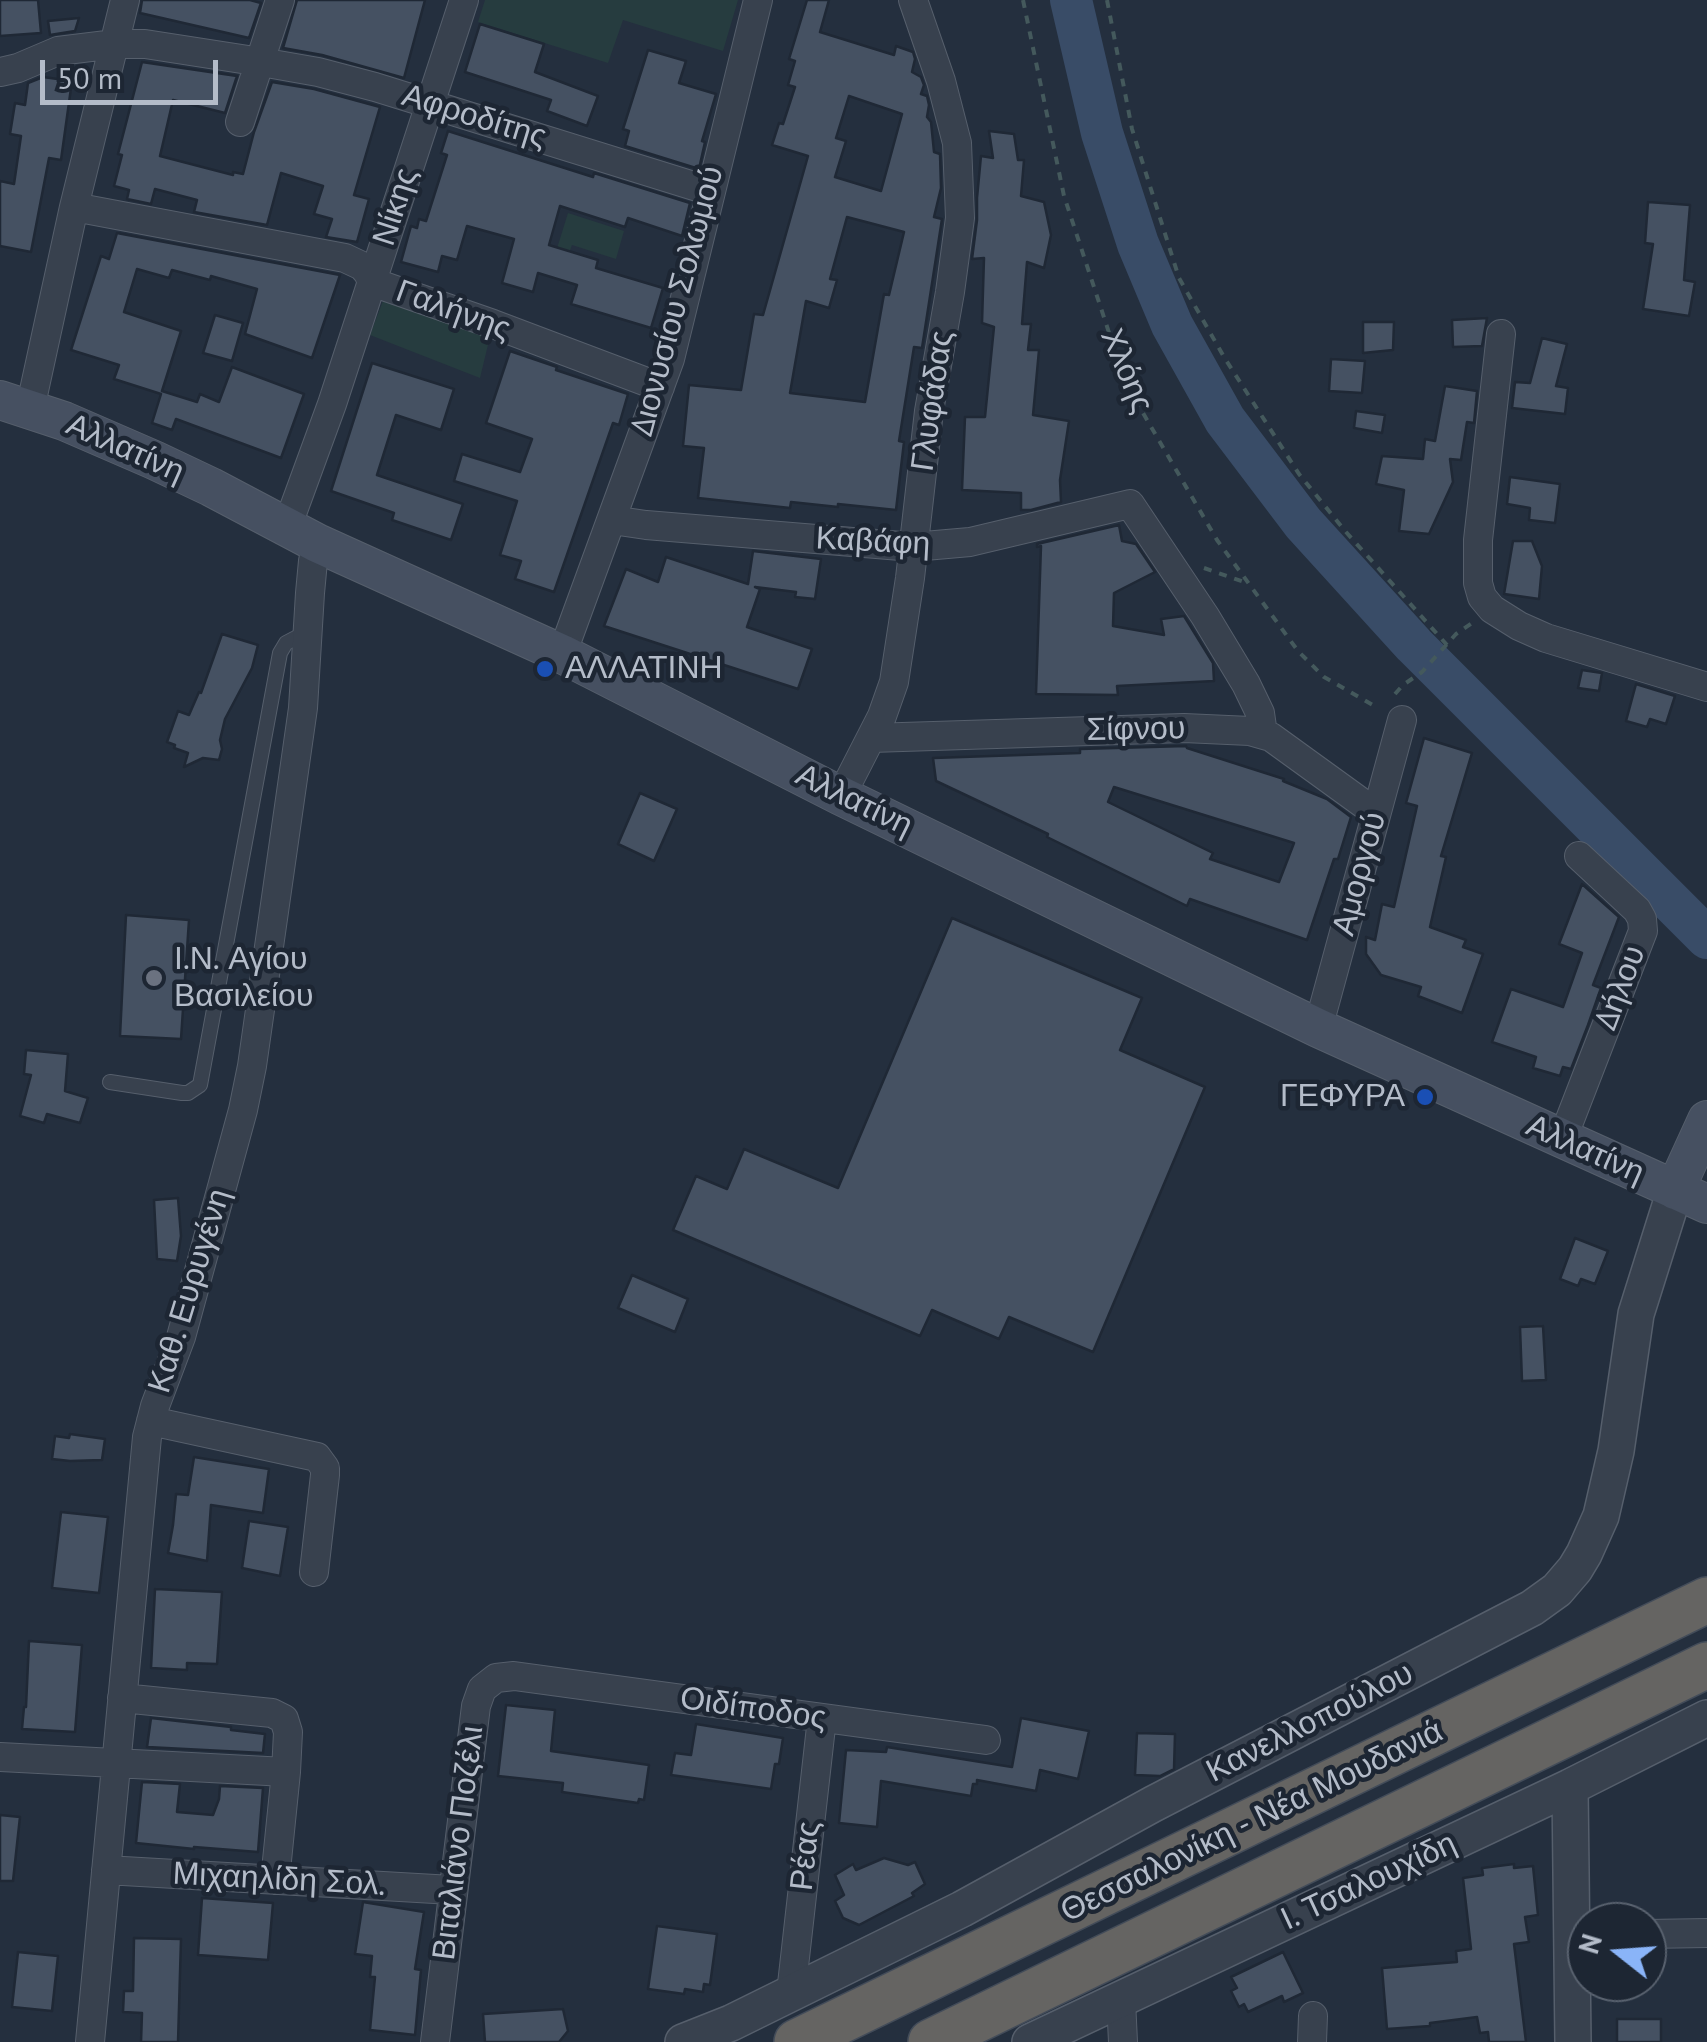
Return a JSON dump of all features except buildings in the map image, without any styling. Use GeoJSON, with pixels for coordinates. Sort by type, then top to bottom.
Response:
{"type":"FeatureCollection","features":[{"type":"Feature","properties":{"kind":"highway","name":"Θεσσαλονίκη - Νέα Μουδανιά"},"geometry":{"type":"LineString","coordinates":[[797,2042],[1707,1600]]}},
{"type":"Feature","properties":{"kind":"highway","name":"Θεσσαλονίκη - Νέα Μουδανιά"},"geometry":{"type":"LineString","coordinates":[[931,2042],[1707,1664]]}},
{"type":"Feature","properties":{"kind":"main road","name":"Αλλατίνη"},"geometry":{"type":"LineString","coordinates":[[15,405],[137,453],[302,535],[562,654],[841,796],[1318,1028],[1691,1197]]}},
{"type":"Feature","properties":{"kind":"main road"},"geometry":{"type":"LineString","coordinates":[[1691,1197],[1707,1120]]}},
{"type":"Feature","properties":{"kind":"street"},"geometry":{"type":"LineString","coordinates":[[15,405],[74,207],[125,0]]}},
{"type":"Feature","properties":{"kind":"street"},"geometry":{"type":"LineString","coordinates":[[240,122],[280,0]]}},
{"type":"Feature","properties":{"kind":"street","name":"Νίκης"},"geometry":{"type":"LineString","coordinates":[[302,535],[332,404],[464,0]]}},
{"type":"Feature","properties":{"kind":"street","name":"Διονυσίου Σολωμού"},"geometry":{"type":"LineString","coordinates":[[562,654],[660,387],[693,269],[758,0]]}},
{"type":"Feature","properties":{"kind":"street","name":"Γλυφάδας"},"geometry":{"type":"LineString","coordinates":[[841,796],[894,682],[929,411],[958,236],[957,143],[913,0]]}},
{"type":"Feature","properties":{"kind":"street","name":"Αφροδίτης"},"geometry":{"type":"LineString","coordinates":[[0,72],[58,50],[114,44],[145,44],[261,62],[343,78],[710,191]]}},
{"type":"Feature","properties":{"kind":"street","name":"Γαλήνης"},"geometry":{"type":"LineString","coordinates":[[74,207],[345,258],[362,266],[372,282],[660,387]]}},
{"type":"Feature","properties":{"kind":"street"},"geometry":{"type":"LineString","coordinates":[[1501,334],[1478,540],[1482,597],[1520,626],[1546,638],[1707,687]]}},
{"type":"Feature","properties":{"kind":"street","name":"Καβάφη"},"geometry":{"type":"LineString","coordinates":[[612,520],[913,547],[970,542],[1130,504],[1246,684],[1260,713],[1264,734]]}},
{"type":"Feature","properties":{"kind":"street","name":"Καθ. Ευρυγένη"},"geometry":{"type":"LineString","coordinates":[[90,2042],[150,1421],[181,1337],[252,1066],[304,708],[313,561],[302,535]]}},
{"type":"Feature","properties":{"kind":"street","name":"Αμοργού"},"geometry":{"type":"LineString","coordinates":[[1318,1028],[1376,813],[1390,715]]}},
{"type":"Feature","properties":{"kind":"street","name":"Σίφνου"},"geometry":{"type":"LineString","coordinates":[[871,738],[1184,728],[1240,730],[1264,734],[1376,813]]}},
{"type":"Feature","properties":{"kind":"street","name":"Δήλου"},"geometry":{"type":"LineString","coordinates":[[1562,1140],[1643,931],[1637,910],[1579,856]]}},
{"type":"Feature","properties":{"kind":"street","name":"Κανελλοπούλου"},"geometry":{"type":"LineString","coordinates":[[683,2042],[731,2023],[962,1909],[1153,1804],[1532,1608],[1557,1590],[1584,1554],[1602,1516],[1616,1451],[1636,1314],[1691,1197]]}},
{"type":"Feature","properties":{"kind":"street"},"geometry":{"type":"LineString","coordinates":[[150,1421],[317,1456],[325,1475],[314,1572]]}},
{"type":"Feature","properties":{"kind":"street","name":"Οιδίποδος"},"geometry":{"type":"LineString","coordinates":[[521,1677],[986,1740]]}},
{"type":"Feature","properties":{"kind":"street","name":"Βιταλιάνο Ποζέλι"},"geometry":{"type":"LineString","coordinates":[[435,2042],[478,1697],[496,1678],[521,1677]]}},
{"type":"Feature","properties":{"kind":"street"},"geometry":{"type":"LineString","coordinates":[[122,1698],[279,1715],[288,1726],[275,1880]]}},
{"type":"Feature","properties":{"kind":"street","name":"Ρέας"},"geometry":{"type":"LineString","coordinates":[[792,1993],[822,1718]]}},
{"type":"Feature","properties":{"kind":"street","name":"Ι. Τσαλουχίδη"},"geometry":{"type":"LineString","coordinates":[[1030,2042],[1570,1787],[1707,1718]]}},
{"type":"Feature","properties":{"kind":"street"},"geometry":{"type":"LineString","coordinates":[[0,1756],[286,1772]]}},
{"type":"Feature","properties":{"kind":"street"},"geometry":{"type":"LineString","coordinates":[[1570,1787],[1578,1902]]}},
{"type":"Feature","properties":{"kind":"street","name":"Μιχαηλίδη Σολ."},"geometry":{"type":"LineString","coordinates":[[106,1870],[452,1890]]}},
{"type":"Feature","properties":{"kind":"street"},"geometry":{"type":"LineString","coordinates":[[1667,1934],[1707,1933]]}},
{"type":"Feature","properties":{"kind":"street"},"geometry":{"type":"LineString","coordinates":[[1122,2000],[1123,2042]]}},
{"type":"Feature","properties":{"kind":"street"},"geometry":{"type":"LineString","coordinates":[[1573,2042],[1576,2002]]}},
{"type":"Feature","properties":{"kind":"lane"},"geometry":{"type":"LineString","coordinates":[[110,1082],[182,1093],[200,1085],[280,653],[286,642],[308,631]]}},
{"type":"Feature","properties":{"kind":"path","name":"Χλόης"},"geometry":{"type":"LineString","coordinates":[[1023,0],[1064,196],[1120,366],[1136,401],[1227,555],[1298,651],[1340,688],[1390,715]]}},
{"type":"Feature","properties":{"kind":"path"},"geometry":{"type":"LineString","coordinates":[[1106,0],[1132,129],[1179,278],[1224,358],[1299,474],[1447,644]]}},
{"type":"Feature","properties":{"kind":"path"},"geometry":{"type":"LineString","coordinates":[[1390,715],[1403,685],[1422,672],[1456,634],[1492,608]]}},
{"type":"Feature","properties":{"kind":"green space"},"geometry":{"type":"Polygon","coordinates":[[[485,0],[738,0],[723,51],[623,20],[608,63],[478,22],[485,0]]]}},
{"type":"Feature","properties":{"kind":"green space"},"geometry":{"type":"Polygon","coordinates":[[[568,213],[624,231],[616,259],[572,245],[566,261],[554,258],[568,213]]]}},
{"type":"Feature","properties":{"kind":"green space"},"geometry":{"type":"Polygon","coordinates":[[[386,293],[493,324],[480,378],[370,335],[386,293]]]}},
{"type":"Feature","properties":{"kind":"waterway"},"geometry":{"type":"LineString","coordinates":[[1071,0],[1102,133],[1138,244],[1172,325],[1225,420],[1303,523],[1414,645],[1707,938]]}},
{"type":"Feature","properties":{"kind":"place","name":"ΑΛΛΑΤΙΝΗ"},"geometry":{"type":"Point","coordinates":[545,669]}},
{"type":"Feature","properties":{"kind":"place","name":"Ι.Ν. Αγίου Βασιλείου"},"geometry":{"type":"Point","coordinates":[154,978]}},
{"type":"Feature","properties":{"kind":"place","name":"ΓΕΦΥΡΑ"},"geometry":{"type":"Point","coordinates":[1425,1097]}}]}
